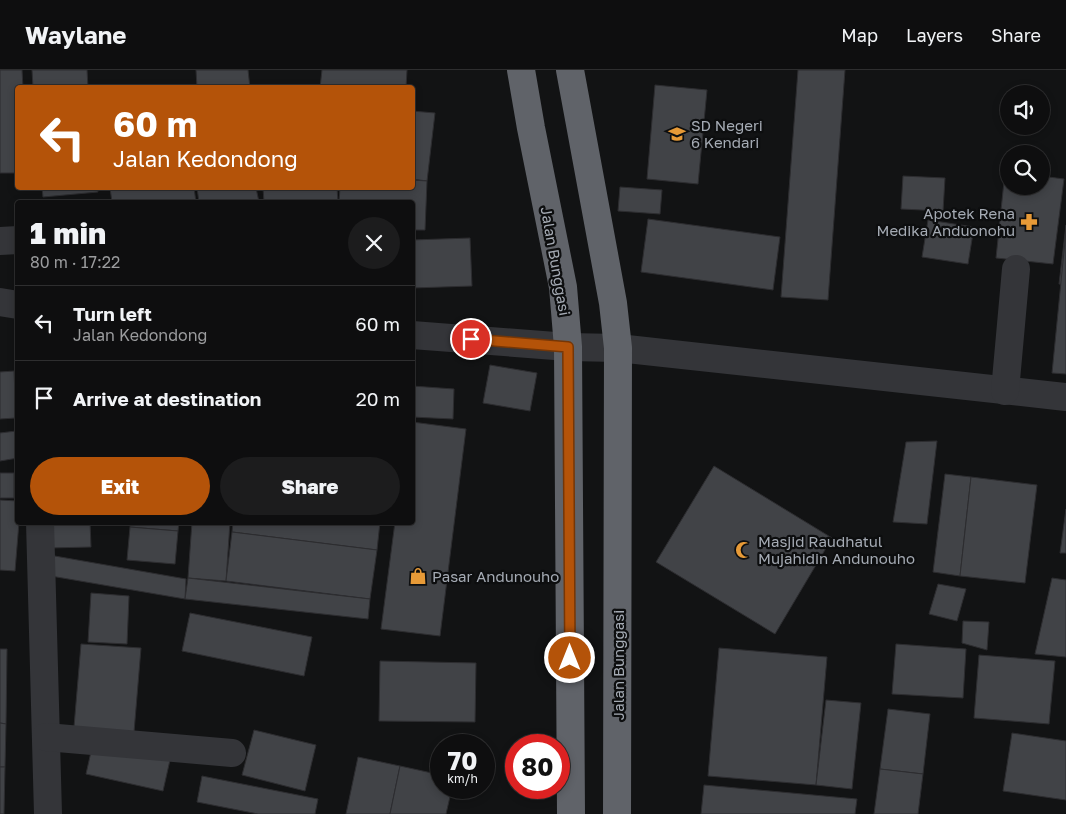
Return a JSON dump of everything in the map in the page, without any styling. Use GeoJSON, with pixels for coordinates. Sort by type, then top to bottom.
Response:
{"type":"FeatureCollection","features":[{"type":"Feature","properties":{"kind":"highway","name":"Jalan Bunggasi"},"geometry":{"type":"LineString","coordinates":[[521,70],[563,287],[568,347],[571,814]]}},
{"type":"Feature","properties":{"kind":"highway","name":"Jalan Bunggasi"},"geometry":{"type":"LineString","coordinates":[[570,70],[613,303],[618,348],[617,814]]}},
{"type":"Feature","properties":{"kind":"street"},"geometry":{"type":"LineString","coordinates":[[0,241],[15,240]]}},
{"type":"Feature","properties":{"kind":"street"},"geometry":{"type":"LineString","coordinates":[[1005,391],[1016,269]]}},
{"type":"Feature","properties":{"kind":"street"},"geometry":{"type":"LineString","coordinates":[[0,302],[15,304]]}},
{"type":"Feature","properties":{"kind":"street"},"geometry":{"type":"LineString","coordinates":[[415,335],[568,347],[618,348],[1066,397]]}},
{"type":"Feature","properties":{"kind":"street"},"geometry":{"type":"LineString","coordinates":[[40,525],[48,814]]}},
{"type":"Feature","properties":{"kind":"street"},"geometry":{"type":"LineString","coordinates":[[46,737],[232,753]]}},
{"type":"Feature","properties":{"kind":"building"},"geometry":{"type":"Polygon","coordinates":[[[0,70],[22,70],[23,85],[15,85],[15,173],[0,173],[0,70]]]}},
{"type":"Feature","properties":{"kind":"building"},"geometry":{"type":"Polygon","coordinates":[[[32,70],[87,70],[88,85],[33,85],[32,70]]]}},
{"type":"Feature","properties":{"kind":"building"},"geometry":{"type":"Polygon","coordinates":[[[196,70],[248,70],[250,85],[197,85],[196,70]]]}},
{"type":"Feature","properties":{"kind":"building"},"geometry":{"type":"Polygon","coordinates":[[[322,70],[407,70],[406,85],[320,85],[322,70]]]}},
{"type":"Feature","properties":{"kind":"building"},"geometry":{"type":"Polygon","coordinates":[[[798,70],[845,70],[828,300],[781,297],[798,70]]]}},
{"type":"Feature","properties":{"kind":"building","name":"SD Negeri 6 Kendari"},"geometry":{"type":"Polygon","coordinates":[[[655,85],[707,90],[698,184],[647,179],[655,85]]]}},
{"type":"Feature","properties":{"kind":"building"},"geometry":{"type":"Polygon","coordinates":[[[415,111],[435,113],[427,181],[415,179],[415,111]]]}},
{"type":"Feature","properties":{"kind":"building"},"geometry":{"type":"Polygon","coordinates":[[[903,176],[945,178],[943,211],[901,209],[903,176]]]}},
{"type":"Feature","properties":{"kind":"building","name":"Apotek Rena Medika Anduonohu"},"geometry":{"type":"Polygon","coordinates":[[[1050,177],[1064,179],[1053,264],[996,258],[1003,195],[1050,195],[1050,177]]]}},
{"type":"Feature","properties":{"kind":"building"},"geometry":{"type":"Polygon","coordinates":[[[415,180],[427,181],[425,230],[415,230],[415,200],[339,200],[340,190],[415,190],[415,180]]]}},
{"type":"Feature","properties":{"kind":"building"},"geometry":{"type":"Polygon","coordinates":[[[620,187],[662,190],[660,214],[618,211],[620,187]]]}},
{"type":"Feature","properties":{"kind":"building"},"geometry":{"type":"Polygon","coordinates":[[[42,190],[98,190],[98,192],[43,197],[42,190]]]}},
{"type":"Feature","properties":{"kind":"building"},"geometry":{"type":"Polygon","coordinates":[[[110,190],[194,190],[196,200],[112,200],[110,190]]]}},
{"type":"Feature","properties":{"kind":"building"},"geometry":{"type":"Polygon","coordinates":[[[197,190],[256,190],[259,200],[199,200],[197,190]]]}},
{"type":"Feature","properties":{"kind":"building"},"geometry":{"type":"Polygon","coordinates":[[[263,190],[337,190],[338,200],[264,200],[263,190]]]}},
{"type":"Feature","properties":{"kind":"building"},"geometry":{"type":"Polygon","coordinates":[[[648,219],[780,237],[773,290],[641,272],[648,219]]]}},
{"type":"Feature","properties":{"kind":"building"},"geometry":{"type":"Polygon","coordinates":[[[928,220],[974,227],[968,264],[922,257],[928,220]]]}},
{"type":"Feature","properties":{"kind":"building"},"geometry":{"type":"Polygon","coordinates":[[[1066,225],[1066,285],[1059,284],[1066,225]]]}},
{"type":"Feature","properties":{"kind":"building"},"geometry":{"type":"Polygon","coordinates":[[[1066,231],[1066,374],[1052,373],[1066,231]]]}},
{"type":"Feature","properties":{"kind":"building"},"geometry":{"type":"Polygon","coordinates":[[[470,238],[472,286],[415,288],[415,240],[470,238]]]}},
{"type":"Feature","properties":{"kind":"building"},"geometry":{"type":"Polygon","coordinates":[[[490,365],[537,373],[530,411],[483,403],[490,365]]]}},
{"type":"Feature","properties":{"kind":"building"},"geometry":{"type":"Polygon","coordinates":[[[14,371],[15,418],[0,419],[0,372],[14,371]]]}},
{"type":"Feature","properties":{"kind":"building"},"geometry":{"type":"Polygon","coordinates":[[[415,386],[454,389],[453,419],[415,417],[415,386]]]}},
{"type":"Feature","properties":{"kind":"building","name":"Pasar Andunouho"},"geometry":{"type":"Polygon","coordinates":[[[415,422],[466,429],[440,636],[381,629],[395,525],[415,525],[415,422]]]}},
{"type":"Feature","properties":{"kind":"building"},"geometry":{"type":"Polygon","coordinates":[[[15,431],[15,458],[0,461],[0,433],[15,431]]]}},
{"type":"Feature","properties":{"kind":"building"},"geometry":{"type":"Polygon","coordinates":[[[937,441],[927,524],[893,522],[906,442],[937,441]]]}},
{"type":"Feature","properties":{"kind":"building","name":"Masjid Raudhatul Mujahidin Andunouho"},"geometry":{"type":"Polygon","coordinates":[[[714,466],[832,538],[775,634],[656,562],[714,466]]]}},
{"type":"Feature","properties":{"kind":"building"},"geometry":{"type":"Polygon","coordinates":[[[0,473],[14,473],[14,498],[0,498],[0,473]]]}},
{"type":"Feature","properties":{"kind":"building"},"geometry":{"type":"Polygon","coordinates":[[[945,474],[971,477],[960,576],[933,572],[945,474]]]}},
{"type":"Feature","properties":{"kind":"building"},"geometry":{"type":"Polygon","coordinates":[[[971,477],[1037,485],[1025,583],[960,576],[971,477]]]}},
{"type":"Feature","properties":{"kind":"building"},"geometry":{"type":"Polygon","coordinates":[[[0,500],[15,501],[15,525],[19,525],[15,571],[0,570],[0,500]]]}},
{"type":"Feature","properties":{"kind":"building"},"geometry":{"type":"Polygon","coordinates":[[[1066,509],[1066,553],[1060,553],[1066,509]]]}},
{"type":"Feature","properties":{"kind":"building"},"geometry":{"type":"Polygon","coordinates":[[[47,525],[90,525],[91,547],[48,548],[47,525]]]}},
{"type":"Feature","properties":{"kind":"building"},"geometry":{"type":"Polygon","coordinates":[[[130,525],[179,525],[178,531],[130,527],[130,525]]]}},
{"type":"Feature","properties":{"kind":"building"},"geometry":{"type":"Polygon","coordinates":[[[192,525],[230,525],[226,581],[188,578],[192,525]]]}},
{"type":"Feature","properties":{"kind":"building"},"geometry":{"type":"Polygon","coordinates":[[[233,525],[380,525],[377,550],[232,532],[233,525]]]}},
{"type":"Feature","properties":{"kind":"building"},"geometry":{"type":"Polygon","coordinates":[[[130,527],[178,531],[175,564],[127,560],[130,527]]]}},
{"type":"Feature","properties":{"kind":"building"},"geometry":{"type":"Polygon","coordinates":[[[232,532],[377,550],[370,599],[226,581],[232,532]]]}},
{"type":"Feature","properties":{"kind":"building"},"geometry":{"type":"Polygon","coordinates":[[[49,555],[186,579],[185,599],[45,575],[49,555]]]}},
{"type":"Feature","properties":{"kind":"building"},"geometry":{"type":"Polygon","coordinates":[[[188,578],[370,599],[368,619],[185,599],[188,578]]]}},
{"type":"Feature","properties":{"kind":"building"},"geometry":{"type":"Polygon","coordinates":[[[1052,578],[1066,580],[1066,657],[1035,654],[1052,578]]]}},
{"type":"Feature","properties":{"kind":"building"},"geometry":{"type":"Polygon","coordinates":[[[938,584],[966,589],[957,621],[929,614],[938,584]]]}},
{"type":"Feature","properties":{"kind":"building"},"geometry":{"type":"Polygon","coordinates":[[[91,593],[129,596],[127,644],[88,642],[91,593]]]}},
{"type":"Feature","properties":{"kind":"building"},"geometry":{"type":"Polygon","coordinates":[[[190,613],[312,637],[304,676],[182,651],[190,613]]]}},
{"type":"Feature","properties":{"kind":"building"},"geometry":{"type":"Polygon","coordinates":[[[963,621],[989,622],[987,650],[962,643],[963,621]]]}},
{"type":"Feature","properties":{"kind":"building"},"geometry":{"type":"Polygon","coordinates":[[[81,644],[141,648],[134,732],[74,727],[81,644]]]}},
{"type":"Feature","properties":{"kind":"building"},"geometry":{"type":"Polygon","coordinates":[[[896,644],[966,649],[963,698],[892,694],[896,644]]]}},
{"type":"Feature","properties":{"kind":"building"},"geometry":{"type":"Polygon","coordinates":[[[719,648],[827,657],[816,785],[708,776],[719,648]]]}},
{"type":"Feature","properties":{"kind":"building"},"geometry":{"type":"Polygon","coordinates":[[[0,649],[7,649],[6,724],[0,723],[0,649]]]}},
{"type":"Feature","properties":{"kind":"building"},"geometry":{"type":"Polygon","coordinates":[[[979,655],[1055,661],[1049,724],[974,718],[979,655]]]}},
{"type":"Feature","properties":{"kind":"building"},"geometry":{"type":"Polygon","coordinates":[[[380,661],[476,663],[475,722],[379,721],[380,661]]]}},
{"type":"Feature","properties":{"kind":"building"},"geometry":{"type":"Polygon","coordinates":[[[826,700],[861,703],[852,789],[816,785],[826,700]]]}},
{"type":"Feature","properties":{"kind":"building"},"geometry":{"type":"Polygon","coordinates":[[[888,709],[930,714],[923,774],[880,769],[888,709]]]}},
{"type":"Feature","properties":{"kind":"building"},"geometry":{"type":"Polygon","coordinates":[[[0,723],[6,724],[5,767],[0,767],[0,723]]]}},
{"type":"Feature","properties":{"kind":"building"},"geometry":{"type":"Polygon","coordinates":[[[254,730],[316,745],[305,791],[242,775],[254,730]]]}},
{"type":"Feature","properties":{"kind":"building"},"geometry":{"type":"Polygon","coordinates":[[[1012,733],[1066,741],[1066,800],[1003,791],[1012,733]]]}},
{"type":"Feature","properties":{"kind":"building"},"geometry":{"type":"Polygon","coordinates":[[[93,743],[170,760],[163,791],[86,774],[93,743]]]}},
{"type":"Feature","properties":{"kind":"building"},"geometry":{"type":"Polygon","coordinates":[[[358,757],[400,766],[390,814],[346,814],[358,757]]]}},
{"type":"Feature","properties":{"kind":"building"},"geometry":{"type":"Polygon","coordinates":[[[400,766],[430,773],[430,799],[449,799],[446,814],[390,814],[400,766]]]}},
{"type":"Feature","properties":{"kind":"building"},"geometry":{"type":"Polygon","coordinates":[[[0,767],[5,767],[4,814],[0,814],[0,767]]]}},
{"type":"Feature","properties":{"kind":"building"},"geometry":{"type":"Polygon","coordinates":[[[880,769],[923,774],[918,814],[874,814],[880,769]]]}},
{"type":"Feature","properties":{"kind":"building"},"geometry":{"type":"Polygon","coordinates":[[[202,776],[318,799],[315,814],[258,814],[197,802],[202,776]]]}},
{"type":"Feature","properties":{"kind":"building"},"geometry":{"type":"Polygon","coordinates":[[[704,785],[857,799],[855,814],[701,814],[704,785]]]}},
{"type":"Feature","properties":{"kind":"place","name":"SD Negeri 6 Kendari"},"geometry":{"type":"Point","coordinates":[677,134]}},
{"type":"Feature","properties":{"kind":"place","name":"Apotek Rena Medika Anduonohu"},"geometry":{"type":"Point","coordinates":[1029,222]}},
{"type":"Feature","properties":{"kind":"place","name":"Masjid Raudhatul Mujahidin Andunouho"},"geometry":{"type":"Point","coordinates":[744,550]}},
{"type":"Feature","properties":{"kind":"place","name":"Pasar Andunouho"},"geometry":{"type":"Point","coordinates":[418,576]}},
{"type":"Feature","properties":{"kind":"route"},"geometry":{"type":"LineString","coordinates":[[471,339],[568,347],[570,658]]}}]}
